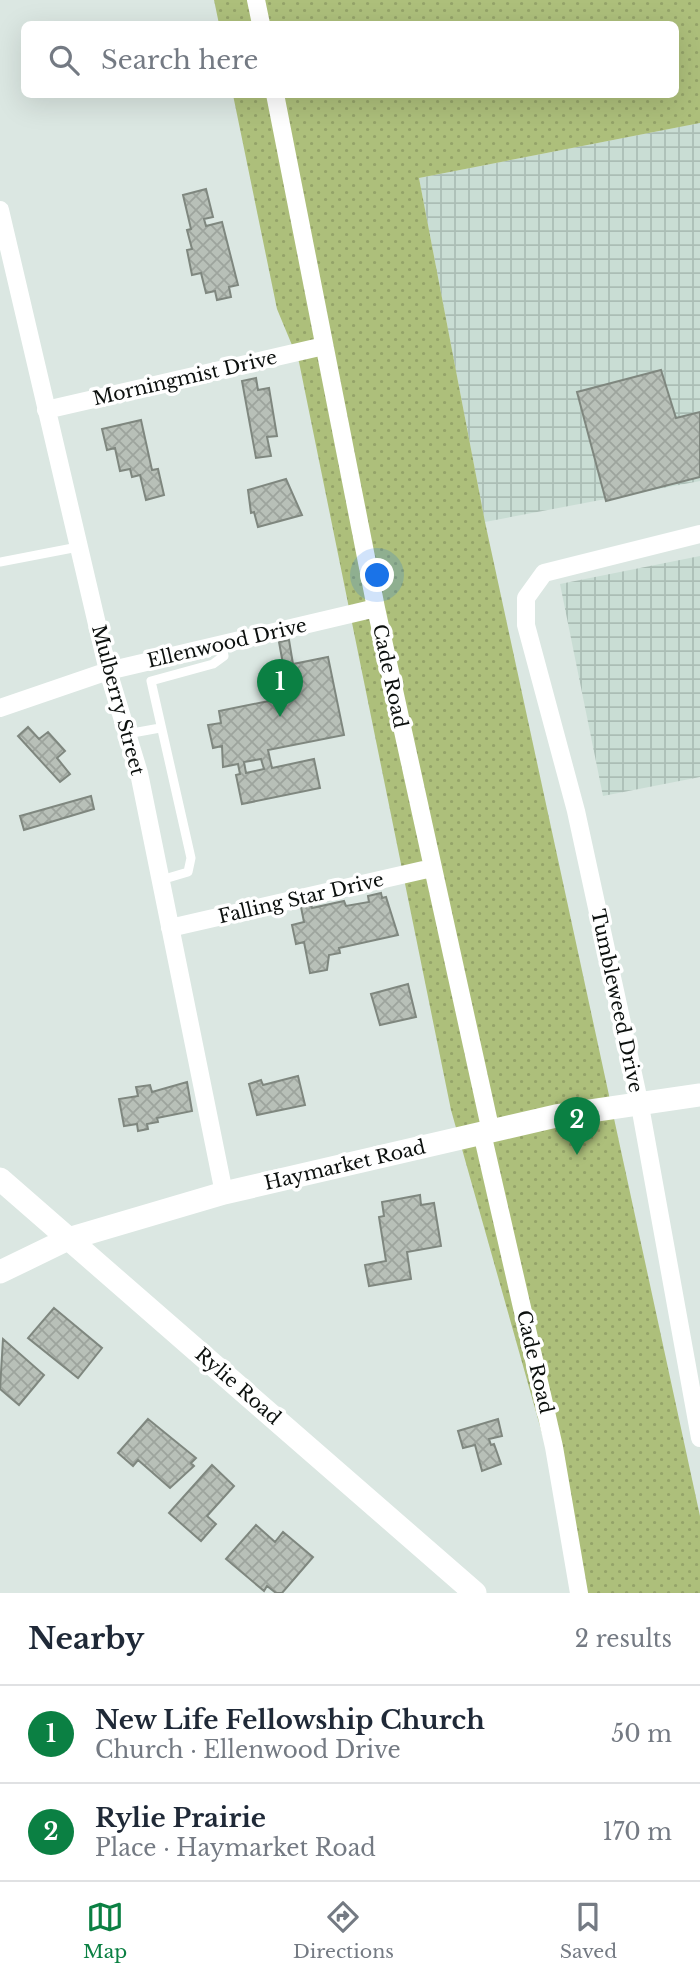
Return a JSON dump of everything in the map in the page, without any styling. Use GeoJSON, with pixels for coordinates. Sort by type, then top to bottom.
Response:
{"type":"FeatureCollection","features":[{"type":"Feature","properties":{"kind":"street"},"geometry":{"type":"LineString","coordinates":[[256,0],[260,21]]}},
{"type":"Feature","properties":{"kind":"street","name":"Cade Road"},"geometry":{"type":"LineString","coordinates":[[276,98],[376,608],[554,1447],[579,1593]]}},
{"type":"Feature","properties":{"kind":"street","name":"Mulberry Street"},"geometry":{"type":"LineString","coordinates":[[0,210],[108,671],[139,773],[224,1193]]}},
{"type":"Feature","properties":{"kind":"street","name":"Morningmist Drive"},"geometry":{"type":"LineString","coordinates":[[46,410],[324,346]]}},
{"type":"Feature","properties":{"kind":"street","name":"Tumbleweed Drive"},"geometry":{"type":"LineString","coordinates":[[700,534],[544,573],[526,598],[526,625],[576,811],[640,1106],[700,1438]]}},
{"type":"Feature","properties":{"kind":"street","name":"Ellenwood Drive"},"geometry":{"type":"LineString","coordinates":[[0,708],[108,671],[376,608]]}},
{"type":"Feature","properties":{"kind":"street","name":"Falling Star Drive"},"geometry":{"type":"LineString","coordinates":[[170,928],[432,868]]}},
{"type":"Feature","properties":{"kind":"street","name":"Haymarket Road"},"geometry":{"type":"LineString","coordinates":[[0,1272],[68,1239],[224,1193],[556,1116],[640,1106],[700,1095]]}},
{"type":"Feature","properties":{"kind":"street","name":"Rylie Road"},"geometry":{"type":"LineString","coordinates":[[0,1179],[475,1593]]}},
{"type":"Feature","properties":{"kind":"lane"},"geometry":{"type":"LineString","coordinates":[[0,562],[78,547]]}},
{"type":"Feature","properties":{"kind":"lane"},"geometry":{"type":"LineString","coordinates":[[161,880],[188,872],[191,858],[150,686],[153,678],[213,664],[224,656],[222,645]]}},
{"type":"Feature","properties":{"kind":"lane"},"geometry":{"type":"LineString","coordinates":[[127,734],[160,729]]}},
{"type":"Feature","properties":{"kind":"shaded area"},"geometry":{"type":"Polygon","coordinates":[[[700,123],[700,481],[485,522],[419,178],[700,123]]]}},
{"type":"Feature","properties":{"kind":"shaded area"},"geometry":{"type":"Polygon","coordinates":[[[700,556],[700,777],[603,796],[560,584],[700,556]]]}},
{"type":"Feature","properties":{"kind":"green space"},"geometry":{"type":"Polygon","coordinates":[[[214,0],[700,0],[700,123],[419,178],[485,522],[700,1516],[700,1593],[587,1593],[451,1110],[299,362],[277,309],[234,98],[679,98],[679,21],[218,21],[214,0]]]}},
{"type":"Feature","properties":{"kind":"building"},"geometry":{"type":"Polygon","coordinates":[[[206,189],[213,217],[204,219],[206,226],[222,222],[238,285],[229,287],[231,297],[217,300],[215,291],[206,293],[201,273],[192,275],[187,250],[192,249],[187,230],[191,229],[183,195],[206,189]]]}},
{"type":"Feature","properties":{"kind":"building"},"geometry":{"type":"Polygon","coordinates":[[[661,370],[676,418],[700,412],[700,477],[606,501],[577,392],[661,370]]]}},
{"type":"Feature","properties":{"kind":"building"},"geometry":{"type":"Polygon","coordinates":[[[256,378],[258,390],[269,388],[277,436],[267,437],[271,456],[256,458],[242,381],[256,378]]]}},
{"type":"Feature","properties":{"kind":"building"},"geometry":{"type":"Polygon","coordinates":[[[141,420],[152,470],[158,469],[164,495],[146,500],[140,475],[132,477],[130,469],[120,471],[115,448],[107,450],[102,429],[141,420]]]}},
{"type":"Feature","properties":{"kind":"building"},"geometry":{"type":"Polygon","coordinates":[[[286,479],[302,515],[258,527],[254,512],[251,513],[248,490],[286,479]]]}},
{"type":"Feature","properties":{"kind":"building"},"geometry":{"type":"Polygon","coordinates":[[[289,640],[293,664],[328,657],[344,735],[268,750],[272,768],[314,759],[320,788],[242,804],[236,775],[240,774],[238,764],[223,767],[222,746],[213,748],[208,725],[221,723],[219,711],[289,697],[279,642],[289,640]],[[261,759],[244,762],[246,773],[264,769],[261,759]]]}},
{"type":"Feature","properties":{"kind":"building"},"geometry":{"type":"Polygon","coordinates":[[[28,727],[39,739],[48,732],[65,751],[57,758],[70,774],[60,782],[18,736],[28,727]]]}},
{"type":"Feature","properties":{"kind":"building"},"geometry":{"type":"Polygon","coordinates":[[[91,796],[94,809],[24,830],[20,816],[91,796]]]}},
{"type":"Feature","properties":{"kind":"building"},"geometry":{"type":"Polygon","coordinates":[[[381,893],[382,898],[386,897],[398,935],[339,948],[340,953],[329,955],[327,970],[310,973],[304,942],[296,944],[292,925],[304,922],[300,902],[310,900],[312,908],[344,901],[346,906],[369,902],[368,896],[381,893]]]}},
{"type":"Feature","properties":{"kind":"building"},"geometry":{"type":"Polygon","coordinates":[[[408,984],[416,1017],[380,1025],[371,994],[408,984]]]}},
{"type":"Feature","properties":{"kind":"building"},"geometry":{"type":"Polygon","coordinates":[[[298,1076],[305,1105],[257,1115],[249,1084],[261,1080],[263,1085],[298,1076]]]}},
{"type":"Feature","properties":{"kind":"building"},"geometry":{"type":"Polygon","coordinates":[[[187,1082],[192,1111],[157,1118],[158,1122],[147,1124],[148,1129],[138,1131],[137,1124],[124,1126],[119,1099],[138,1096],[136,1087],[150,1085],[152,1092],[187,1082]]]}},
{"type":"Feature","properties":{"kind":"building"},"geometry":{"type":"Polygon","coordinates":[[[420,1195],[421,1205],[434,1203],[441,1246],[407,1252],[411,1279],[369,1286],[365,1265],[386,1261],[379,1217],[384,1216],[382,1202],[420,1195]]]}},
{"type":"Feature","properties":{"kind":"building"},"geometry":{"type":"Polygon","coordinates":[[[54,1308],[102,1348],[78,1378],[28,1338],[54,1308]]]}},
{"type":"Feature","properties":{"kind":"building"},"geometry":{"type":"Polygon","coordinates":[[[3,1339],[44,1375],[19,1405],[0,1389],[3,1339]]]}},
{"type":"Feature","properties":{"kind":"building"},"geometry":{"type":"Polygon","coordinates":[[[148,1419],[196,1458],[191,1463],[194,1466],[170,1488],[138,1460],[133,1466],[118,1453],[148,1419]]]}},
{"type":"Feature","properties":{"kind":"building"},"geometry":{"type":"Polygon","coordinates":[[[498,1419],[502,1436],[489,1439],[491,1445],[494,1444],[501,1464],[482,1471],[475,1445],[463,1448],[458,1431],[498,1419]]]}},
{"type":"Feature","properties":{"kind":"building"},"geometry":{"type":"Polygon","coordinates":[[[212,1465],[234,1486],[207,1516],[216,1524],[201,1541],[169,1513],[212,1465]]]}},
{"type":"Feature","properties":{"kind":"building"},"geometry":{"type":"Polygon","coordinates":[[[256,1525],[275,1542],[283,1532],[313,1557],[282,1593],[276,1593],[267,1586],[264,1591],[226,1559],[256,1525]]]}},
{"type":"Feature","properties":{"kind":"place","name":"New Life Fellowship Church"},"geometry":{"type":"Point","coordinates":[280,717]}},
{"type":"Feature","properties":{"kind":"place","name":"Rylie Prairie"},"geometry":{"type":"Point","coordinates":[577,1155]}}]}
